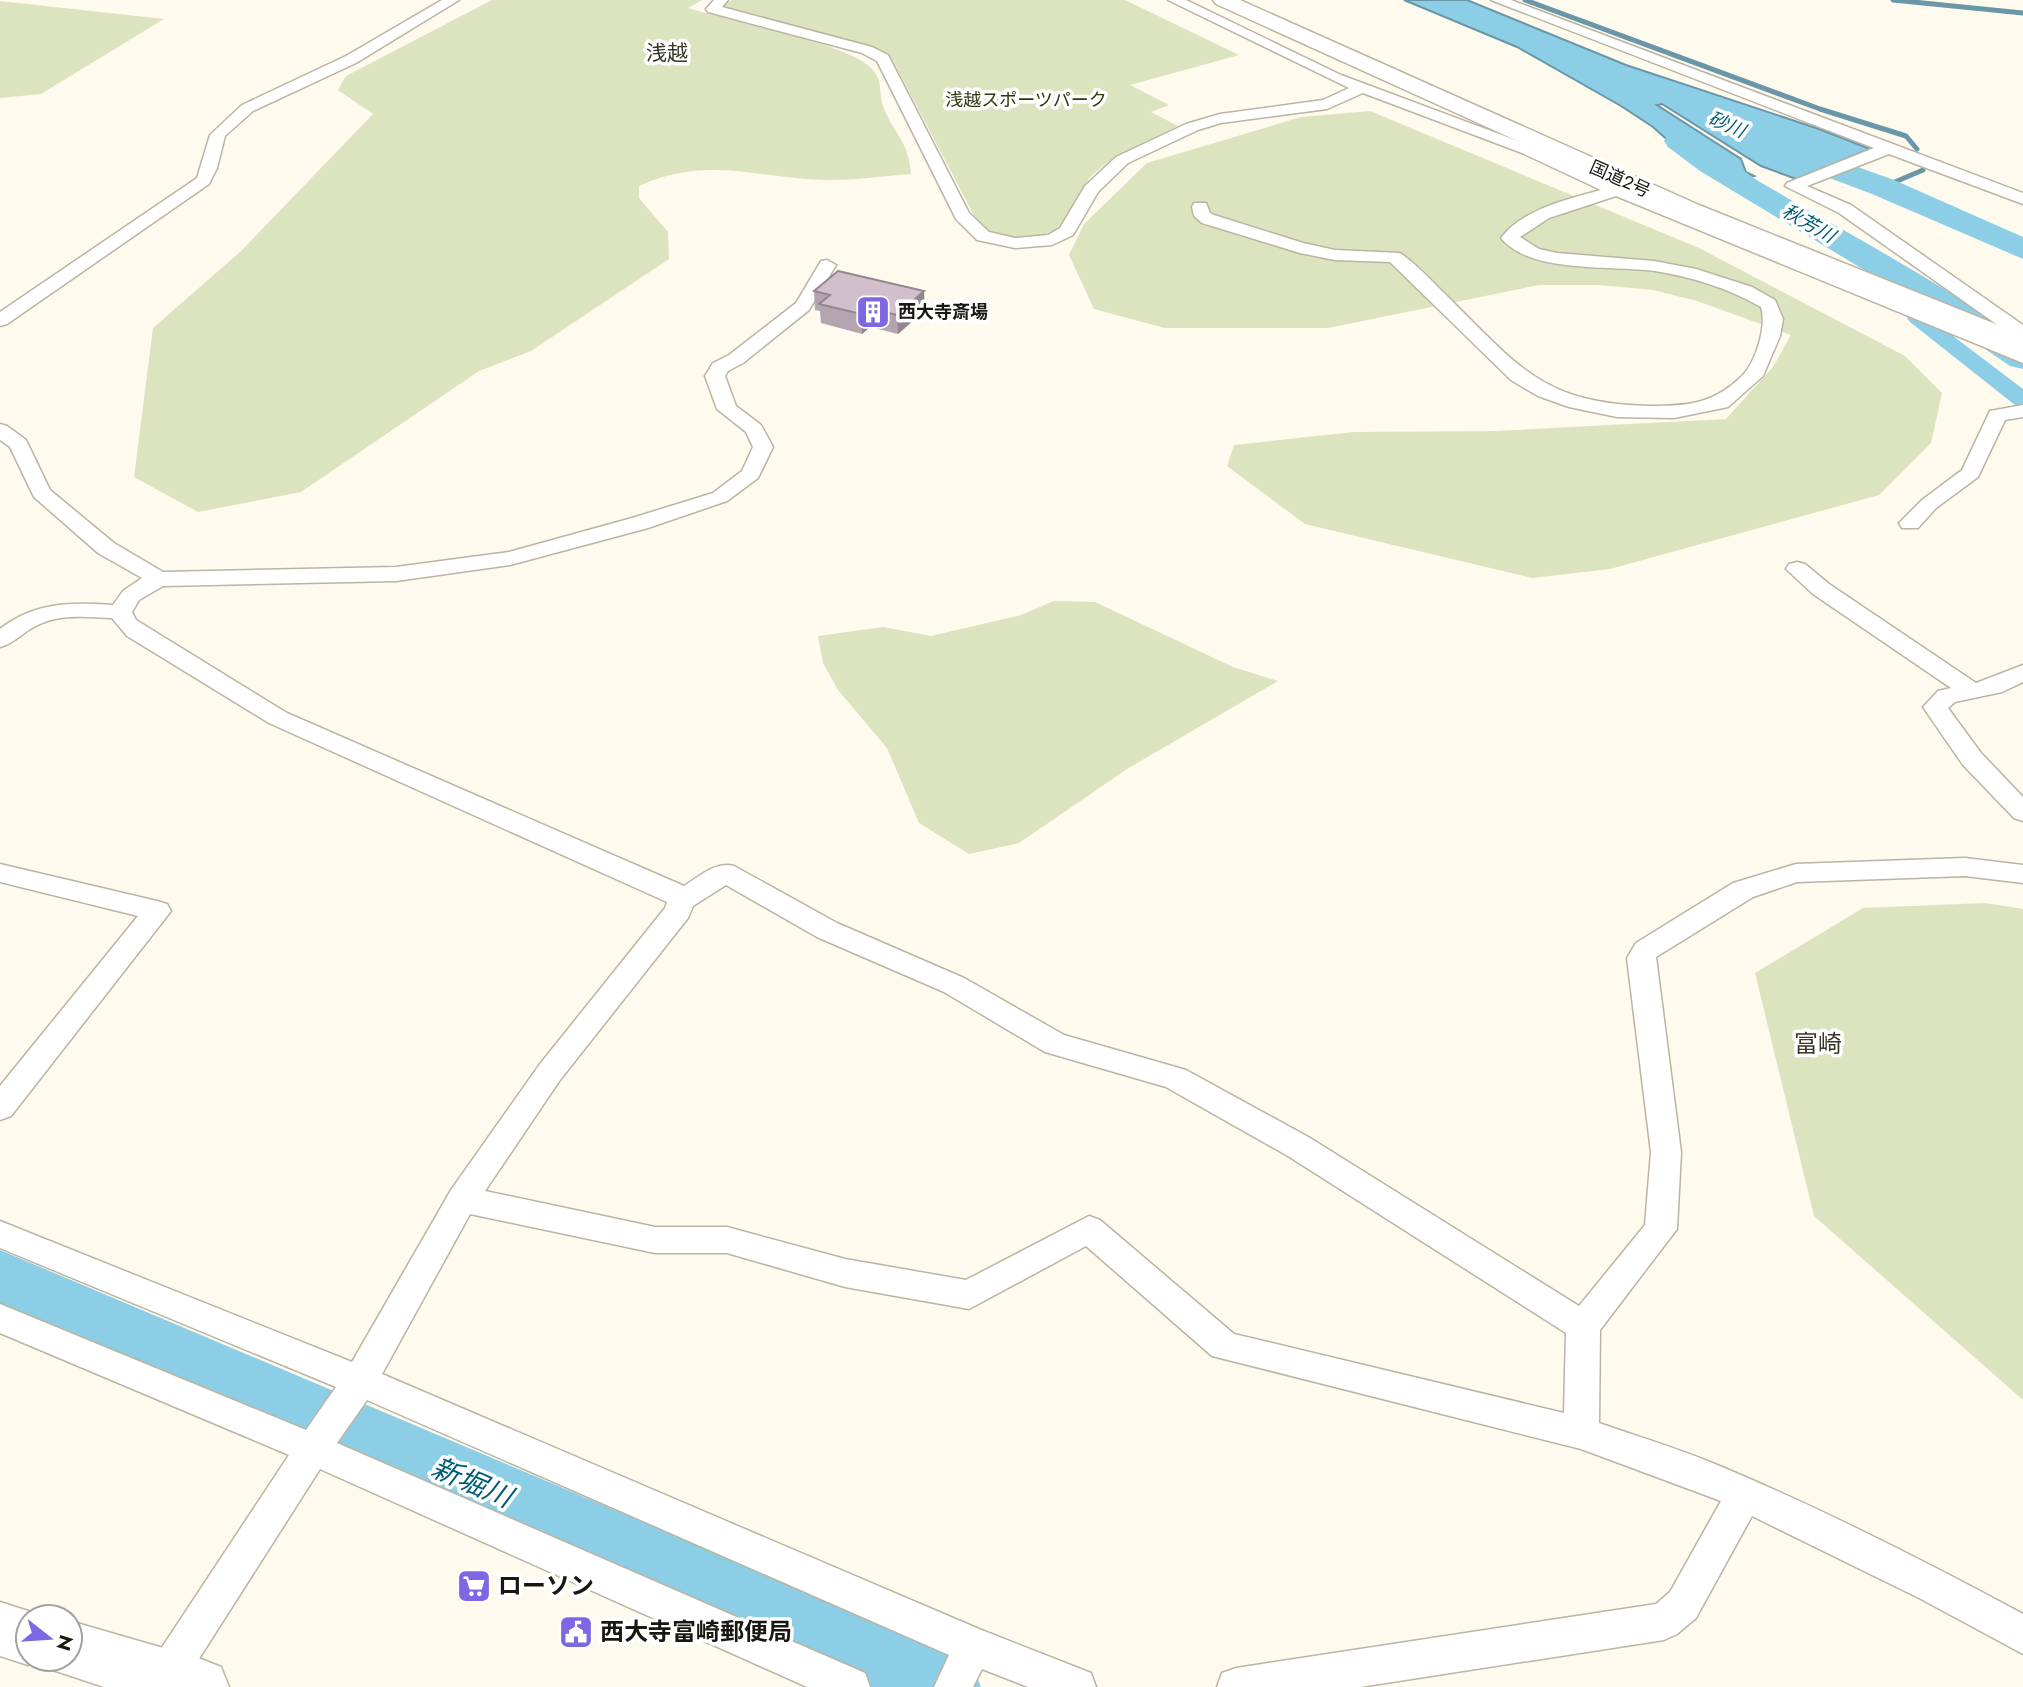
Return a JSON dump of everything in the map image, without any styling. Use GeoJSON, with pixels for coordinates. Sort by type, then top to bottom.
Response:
{"type":"FeatureCollection","features":[{"type":"Feature","properties":{"kind":"main road","name":"国道2号"},"geometry":{"type":"LineString","coordinates":[[1223,0],[1684,213],[2023,345]]}},
{"type":"Feature","properties":{"kind":"main road"},"geometry":{"type":"LineString","coordinates":[[84,1654],[175,1683]]}},
{"type":"Feature","properties":{"kind":"street"},"geometry":{"type":"LineString","coordinates":[[0,320],[203,181],[209,174],[211,144],[230,120],[288,87],[401,33],[452,0]]}},
{"type":"Feature","properties":{"kind":"street"},"geometry":{"type":"LineString","coordinates":[[721,0],[713,6],[715,10],[867,50],[883,58],[962,215],[983,236],[1015,243],[1052,240],[1067,231],[1091,189],[1122,160],[1181,132],[1220,119],[1327,104],[1362,88]]}},
{"type":"Feature","properties":{"kind":"street"},"geometry":{"type":"LineString","coordinates":[[1174,0],[1362,88],[1528,150],[1617,191],[1684,213],[2023,357]]}},
{"type":"Feature","properties":{"kind":"street"},"geometry":{"type":"LineString","coordinates":[[1498,0],[2023,199]]}},
{"type":"Feature","properties":{"kind":"street"},"geometry":{"type":"LineString","coordinates":[[1889,148],[1793,186],[1845,209],[2023,334]]}},
{"type":"Feature","properties":{"kind":"street"},"geometry":{"type":"LineString","coordinates":[[1200,207],[1202,216],[1208,219],[1300,248],[1335,254],[1394,257],[1518,376],[1545,392],[1576,403],[1617,411],[1674,412],[1721,403],[1753,376],[1771,336],[1774,318],[1769,304],[1746,291],[1696,274],[1654,266],[1556,258],[1533,253],[1510,238],[1517,229],[1574,202],[1617,191]]}},
{"type":"Feature","properties":{"kind":"street"},"geometry":{"type":"LineString","coordinates":[[681,901],[674,893],[278,718],[135,631],[122,617],[121,612],[127,599],[136,591],[159,579],[396,574],[497,560],[639,523],[720,497],[751,474],[762,447],[754,429],[727,409],[715,376],[720,367],[736,359],[803,306],[827,265]]}},
{"type":"Feature","properties":{"kind":"street"},"geometry":{"type":"LineString","coordinates":[[1910,523],[1929,504],[1971,473],[1997,415],[2023,411]]}},
{"type":"Feature","properties":{"kind":"street"},"geometry":{"type":"LineString","coordinates":[[0,430],[19,443],[41,492],[106,548],[159,579]]}},
{"type":"Feature","properties":{"kind":"street"},"geometry":{"type":"LineString","coordinates":[[1797,569],[1821,589],[1972,691]]}},
{"type":"Feature","properties":{"kind":"street"},"geometry":{"type":"LineString","coordinates":[[0,640],[21,622],[38,614],[80,610],[121,612]]}},
{"type":"Feature","properties":{"kind":"street"},"geometry":{"type":"LineString","coordinates":[[2023,672],[1994,687],[1947,696],[1936,707],[1972,758],[2023,812]]}},
{"type":"Feature","properties":{"kind":"street"},"geometry":{"type":"LineString","coordinates":[[1581,1433],[1583,1326],[1661,1229],[1666,1152],[1641,958],[1646,950],[1742,890],[1796,873],[1965,867],[2023,874]]}},
{"type":"Feature","properties":{"kind":"street"},"geometry":{"type":"LineString","coordinates":[[0,873],[157,912],[0,1108]]}},
{"type":"Feature","properties":{"kind":"street"},"geometry":{"type":"LineString","coordinates":[[175,1683],[315,1446],[356,1389],[462,1199],[550,1072],[634,970],[678,911],[681,901],[725,873],[827,930],[954,985],[1055,1044],[1175,1078],[1299,1147],[1583,1326]]}},
{"type":"Feature","properties":{"kind":"street"},"geometry":{"type":"LineString","coordinates":[[462,1199],[655,1240],[727,1240],[845,1273],[969,1295],[1089,1229],[1224,1346],[1581,1433],[1696,1473],[1934,1586],[2023,1634]]}},
{"type":"Feature","properties":{"kind":"street"},"geometry":{"type":"LineString","coordinates":[[0,1234],[356,1389],[964,1664],[1077,1687]]}},
{"type":"Feature","properties":{"kind":"street"},"geometry":{"type":"LineString","coordinates":[[0,1318],[315,1446],[851,1687]]}},
{"type":"Feature","properties":{"kind":"street"},"geometry":{"type":"LineString","coordinates":[[1236,1687],[1664,1621],[1683,1605],[1745,1494]]}},
{"type":"Feature","properties":{"kind":"green space"},"geometry":{"type":"Polygon","coordinates":[[[492,0],[702,0],[688,8],[836,49],[870,67],[877,76],[883,106],[904,145],[911,174],[830,180],[712,170],[665,177],[639,186],[639,198],[668,232],[669,259],[531,351],[479,371],[301,492],[198,512],[134,477],[153,328],[240,252],[373,114],[338,90],[346,76],[492,0]]]}},
{"type":"Feature","properties":{"kind":"green space","name":"浅越スポーツパーク"},"geometry":{"type":"Polygon","coordinates":[[[732,0],[1125,0],[1239,55],[1130,85],[1169,105],[1151,112],[1178,126],[1113,158],[1090,177],[1059,229],[1036,237],[1013,239],[996,235],[979,225],[893,61],[885,52],[722,10],[722,6],[732,0]]]}},
{"type":"Feature","properties":{"kind":"green space"},"geometry":{"type":"Polygon","coordinates":[[[0,1],[164,19],[41,94],[0,98],[0,1]]]}},
{"type":"Feature","properties":{"kind":"green space"},"geometry":{"type":"Polygon","coordinates":[[[1370,111],[1699,248],[1905,356],[1942,393],[1931,443],[1879,495],[1610,569],[1532,578],[1305,524],[1227,466],[1234,445],[1354,432],[1496,431],[1726,419],[1773,367],[1791,335],[1697,301],[1653,290],[1599,285],[1539,285],[1328,328],[1165,328],[1094,309],[1069,255],[1084,224],[1147,163],[1301,117],[1370,111]]]}},
{"type":"Feature","properties":{"kind":"green space"},"geometry":{"type":"Polygon","coordinates":[[[1054,601],[1095,602],[1233,667],[1278,681],[1127,769],[1019,843],[969,854],[919,823],[887,748],[838,690],[823,663],[818,636],[883,627],[931,636],[1021,615],[1054,601]]]}},
{"type":"Feature","properties":{"kind":"green space"},"geometry":{"type":"Polygon","coordinates":[[[1985,903],[2023,909],[2023,1400],[1814,1216],[1755,973],[1863,908],[1985,903]]]}},
{"type":"Feature","properties":{"kind":"water"},"geometry":{"type":"Polygon","coordinates":[[[1404,0],[1467,0],[1626,65],[1819,129],[1870,149],[1796,179],[1761,166],[1662,104],[1657,105],[1741,159],[1746,172],[1754,176],[1723,183],[1694,164],[1653,127],[1621,106],[1517,47],[1404,0]]]}},
{"type":"Feature","properties":{"kind":"building"},"geometry":{"type":"Polygon","coordinates":[[[838,271],[924,291],[897,315],[868,308],[861,314],[819,304],[830,295],[814,291],[838,271]]]}},
{"type":"Feature","properties":{"kind":"waterway"},"geometry":{"type":"LineString","coordinates":[[1525,0],[1820,109],[1906,136],[1917,149]]}},
{"type":"Feature","properties":{"kind":"waterway"},"geometry":{"type":"LineString","coordinates":[[1893,0],[2023,13]]}},
{"type":"Feature","properties":{"kind":"waterway","name":"秋芳川"},"geometry":{"type":"LineString","coordinates":[[1679,141],[1745,186],[1947,306],[2023,358]]}},
{"type":"Feature","properties":{"kind":"waterway","name":"砂川"},"geometry":{"type":"LineString","coordinates":[[1780,148],[1883,187],[2023,249]]}},
{"type":"Feature","properties":{"kind":"waterway"},"geometry":{"type":"LineString","coordinates":[[1883,187],[1923,170]]}},
{"type":"Feature","properties":{"kind":"waterway"},"geometry":{"type":"LineString","coordinates":[[1917,318],[2023,400]]}},
{"type":"Feature","properties":{"kind":"waterway","name":"新堀川"},"geometry":{"type":"LineString","coordinates":[[0,1277],[943,1687]]}},
{"type":"Feature","properties":{"kind":"place","name":"西大寺斎場"},"geometry":{"type":"Point","coordinates":[873,312]}},
{"type":"Feature","properties":{"kind":"place","name":"ローソン"},"geometry":{"type":"Point","coordinates":[474,1586]}},
{"type":"Feature","properties":{"kind":"place","name":"西大寺富崎郵便局"},"geometry":{"type":"Point","coordinates":[576,1632]}},
{"type":"Feature","properties":{"kind":"district","name":"浅越"},"geometry":{"type":"Point","coordinates":[667,53]}},
{"type":"Feature","properties":{"kind":"district","name":"富崎"},"geometry":{"type":"Point","coordinates":[1818,1044]}}]}
